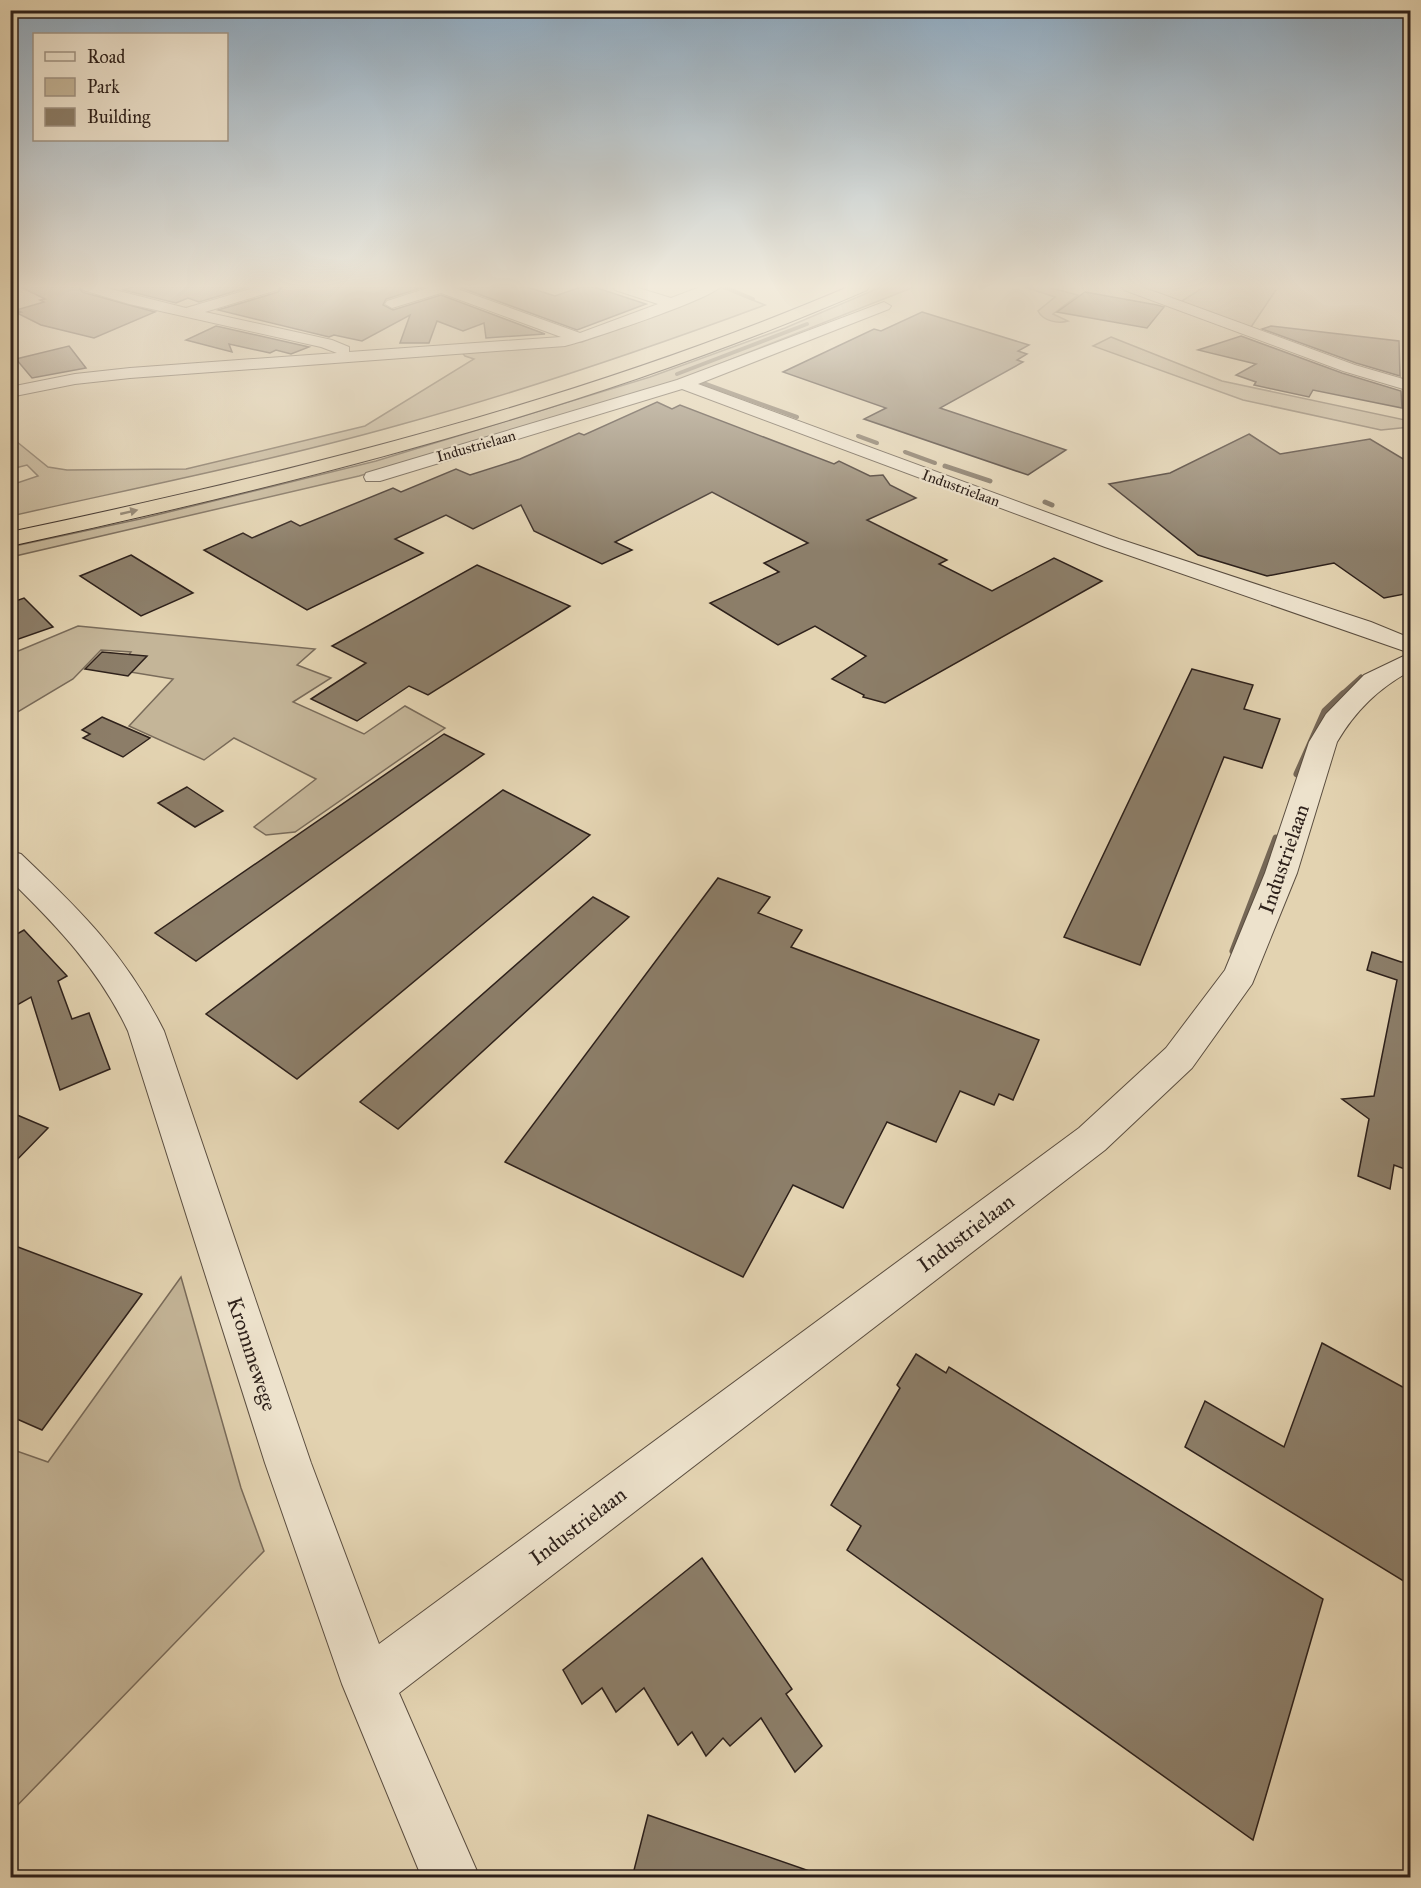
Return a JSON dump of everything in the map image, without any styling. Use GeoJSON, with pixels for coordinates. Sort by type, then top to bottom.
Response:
{"type":"FeatureCollection","features":[{"type":"Feature","properties":{"kind":"highway"},"geometry":{"type":"LineString","coordinates":[[10,524],[310,454],[467,411],[583,375]]}},
{"type":"Feature","properties":{"kind":"highway"},"geometry":{"type":"LineString","coordinates":[[10,538],[227,489],[493,418],[626,375]]}},
{"type":"Feature","properties":{"kind":"street"},"geometry":{"type":"LineString","coordinates":[[10,392],[101,375]]}},
{"type":"Feature","properties":{"kind":"street","name":"Industrielaan"},"geometry":{"type":"LineString","coordinates":[[373,477],[684,384],[707,375]]}},
{"type":"Feature","properties":{"kind":"street"},"geometry":{"type":"LineString","coordinates":[[1373,375],[1410,386]]}},
{"type":"Feature","properties":{"kind":"street","name":"Industrielaan"},"geometry":{"type":"LineString","coordinates":[[684,384],[1112,543],[1363,627],[1410,646]]}},
{"type":"Feature","properties":{"kind":"street","name":"Industrielaan"},"geometry":{"type":"LineString","coordinates":[[368,1684],[1092,1139],[1179,1058],[1240,975],[1281,873],[1323,741],[1336,720],[1373,681],[1410,661]]}},
{"type":"Feature","properties":{"kind":"street","name":"Krommewege"},"geometry":{"type":"LineString","coordinates":[[10,861],[83,933],[114,969],[132,999],[146,1030],[288,1462],[368,1684],[452,1878]]}},
{"type":"Feature","properties":{"kind":"green space"},"geometry":{"type":"Polygon","coordinates":[[[448,375],[564,375],[351,438],[11,516],[11,485],[38,476],[27,465],[11,469],[11,437],[48,467],[67,470],[186,469],[365,426],[448,375]]]}},
{"type":"Feature","properties":{"kind":"green space"},"geometry":{"type":"Polygon","coordinates":[[[691,375],[669,384],[359,476],[11,557],[10,547],[140,519],[376,461],[650,377],[691,375]]]}},
{"type":"Feature","properties":{"kind":"green space"},"geometry":{"type":"Polygon","coordinates":[[[1174,375],[1207,375],[1222,381],[1410,421],[1410,427],[1381,430],[1243,400],[1174,375]]]}},
{"type":"Feature","properties":{"kind":"green space"},"geometry":{"type":"Polygon","coordinates":[[[78,626],[315,649],[297,665],[331,678],[293,702],[364,734],[405,706],[445,728],[295,832],[266,835],[254,827],[316,779],[234,738],[204,760],[129,726],[173,679],[118,670],[131,652],[101,650],[73,679],[11,716],[11,654],[78,626]]]}},
{"type":"Feature","properties":{"kind":"green space"},"geometry":{"type":"Polygon","coordinates":[[[181,1277],[241,1488],[264,1551],[11,1812],[11,1449],[48,1462],[181,1277]]]}},
{"type":"Feature","properties":{"kind":"building"},"geometry":{"type":"Polygon","coordinates":[[[30,375],[48,375],[32,378],[30,375]]]}},
{"type":"Feature","properties":{"kind":"building"},"geometry":{"type":"Polygon","coordinates":[[[792,375],[999,375],[940,408],[1066,450],[1028,475],[864,419],[886,408],[792,375]]]}},
{"type":"Feature","properties":{"kind":"building"},"geometry":{"type":"Polygon","coordinates":[[[1236,375],[1349,375],[1401,391],[1402,408],[1313,390],[1309,397],[1254,385],[1256,382],[1236,375]]]}},
{"type":"Feature","properties":{"kind":"building"},"geometry":{"type":"Polygon","coordinates":[[[657,402],[672,409],[680,405],[834,464],[839,461],[870,476],[883,475],[890,485],[916,498],[867,520],[947,560],[939,564],[992,591],[1054,558],[1102,581],[885,703],[863,697],[864,695],[832,679],[866,656],[815,626],[778,645],[710,603],[779,572],[764,563],[808,543],[712,492],[615,542],[632,550],[602,564],[534,531],[521,505],[473,529],[446,515],[395,539],[423,553],[307,610],[204,550],[243,533],[252,538],[291,521],[300,526],[393,488],[401,492],[456,469],[470,475],[520,459],[579,433],[584,435],[657,402]]]}},
{"type":"Feature","properties":{"kind":"building"},"geometry":{"type":"Polygon","coordinates":[[[1249,434],[1280,454],[1370,439],[1410,463],[1410,593],[1384,598],[1334,563],[1267,576],[1198,555],[1109,484],[1170,473],[1249,434]]]}},
{"type":"Feature","properties":{"kind":"building"},"geometry":{"type":"Polygon","coordinates":[[[131,555],[193,593],[141,616],[80,576],[131,555]]]}},
{"type":"Feature","properties":{"kind":"building"},"geometry":{"type":"Polygon","coordinates":[[[477,565],[570,606],[428,695],[409,686],[357,721],[311,699],[366,663],[332,646],[477,565]]]}},
{"type":"Feature","properties":{"kind":"building"},"geometry":{"type":"Polygon","coordinates":[[[24,598],[53,627],[10,642],[10,603],[24,598]]]}},
{"type":"Feature","properties":{"kind":"building"},"geometry":{"type":"Polygon","coordinates":[[[102,652],[147,656],[128,676],[85,669],[102,652]]]}},
{"type":"Feature","properties":{"kind":"building"},"geometry":{"type":"Polygon","coordinates":[[[1192,669],[1253,685],[1244,709],[1280,719],[1262,768],[1224,757],[1140,965],[1064,937],[1192,669]]]}},
{"type":"Feature","properties":{"kind":"building"},"geometry":{"type":"Polygon","coordinates":[[[102,717],[150,738],[123,757],[83,738],[90,734],[82,730],[102,717]]]}},
{"type":"Feature","properties":{"kind":"building"},"geometry":{"type":"Polygon","coordinates":[[[444,734],[484,754],[196,961],[155,933],[444,734]]]}},
{"type":"Feature","properties":{"kind":"building"},"geometry":{"type":"Polygon","coordinates":[[[187,787],[223,811],[195,827],[158,803],[187,787]]]}},
{"type":"Feature","properties":{"kind":"building"},"geometry":{"type":"Polygon","coordinates":[[[503,790],[590,835],[297,1079],[206,1014],[503,790]]]}},
{"type":"Feature","properties":{"kind":"building"},"geometry":{"type":"Polygon","coordinates":[[[718,878],[770,897],[758,913],[802,930],[791,947],[1039,1040],[1013,1100],[999,1094],[994,1105],[960,1091],[936,1142],[887,1122],[843,1208],[793,1185],[743,1277],[505,1162],[718,878]]]}},
{"type":"Feature","properties":{"kind":"building"},"geometry":{"type":"Polygon","coordinates":[[[593,897],[629,917],[398,1129],[360,1102],[593,897]]]}},
{"type":"Feature","properties":{"kind":"building"},"geometry":{"type":"Polygon","coordinates":[[[24,930],[67,976],[58,981],[72,1019],[89,1013],[110,1069],[60,1090],[31,997],[10,1009],[10,938],[24,930]]]}},
{"type":"Feature","properties":{"kind":"building"},"geometry":{"type":"Polygon","coordinates":[[[1372,952],[1401,962],[1410,962],[1410,1171],[1394,1165],[1390,1189],[1358,1176],[1369,1119],[1342,1099],[1374,1096],[1397,980],[1367,970],[1372,952]]]}},
{"type":"Feature","properties":{"kind":"building"},"geometry":{"type":"Polygon","coordinates":[[[10,1112],[48,1128],[10,1167],[10,1112]]]}},
{"type":"Feature","properties":{"kind":"building"},"geometry":{"type":"Polygon","coordinates":[[[10,1244],[142,1294],[42,1430],[10,1416],[10,1244]]]}},
{"type":"Feature","properties":{"kind":"building"},"geometry":{"type":"Polygon","coordinates":[[[1322,1343],[1410,1391],[1410,1585],[1185,1447],[1205,1401],[1284,1447],[1322,1343]]]}},
{"type":"Feature","properties":{"kind":"building"},"geometry":{"type":"Polygon","coordinates":[[[916,1354],[946,1373],[949,1367],[1323,1599],[1253,1840],[847,1550],[861,1526],[831,1505],[900,1388],[897,1385],[916,1354]]]}},
{"type":"Feature","properties":{"kind":"building"},"geometry":{"type":"Polygon","coordinates":[[[702,1558],[792,1689],[786,1694],[822,1746],[795,1772],[761,1718],[730,1746],[723,1738],[706,1756],[692,1732],[678,1745],[644,1688],[616,1712],[602,1688],[582,1704],[563,1670],[702,1558]]]}},
{"type":"Feature","properties":{"kind":"building"},"geometry":{"type":"Polygon","coordinates":[[[648,1815],[818,1874],[817,1878],[632,1878],[648,1815]]]}},
{"type":"Feature","properties":{"kind":"waterway"},"geometry":{"type":"LineString","coordinates":[[703,383],[797,417]]}},
{"type":"Feature","properties":{"kind":"waterway"},"geometry":{"type":"LineString","coordinates":[[858,436],[877,443]]}},
{"type":"Feature","properties":{"kind":"waterway"},"geometry":{"type":"LineString","coordinates":[[905,452],[935,463]]}},
{"type":"Feature","properties":{"kind":"waterway"},"geometry":{"type":"LineString","coordinates":[[945,466],[990,481]]}},
{"type":"Feature","properties":{"kind":"waterway"},"geometry":{"type":"LineString","coordinates":[[1045,502],[1052,505]]}},
{"type":"Feature","properties":{"kind":"waterway"},"geometry":{"type":"LineString","coordinates":[[1341,695],[1361,677]]}},
{"type":"Feature","properties":{"kind":"waterway"},"geometry":{"type":"LineString","coordinates":[[1297,774],[1325,711],[1343,694]]}},
{"type":"Feature","properties":{"kind":"waterway"},"geometry":{"type":"LineString","coordinates":[[1233,951],[1276,838]]}}]}
